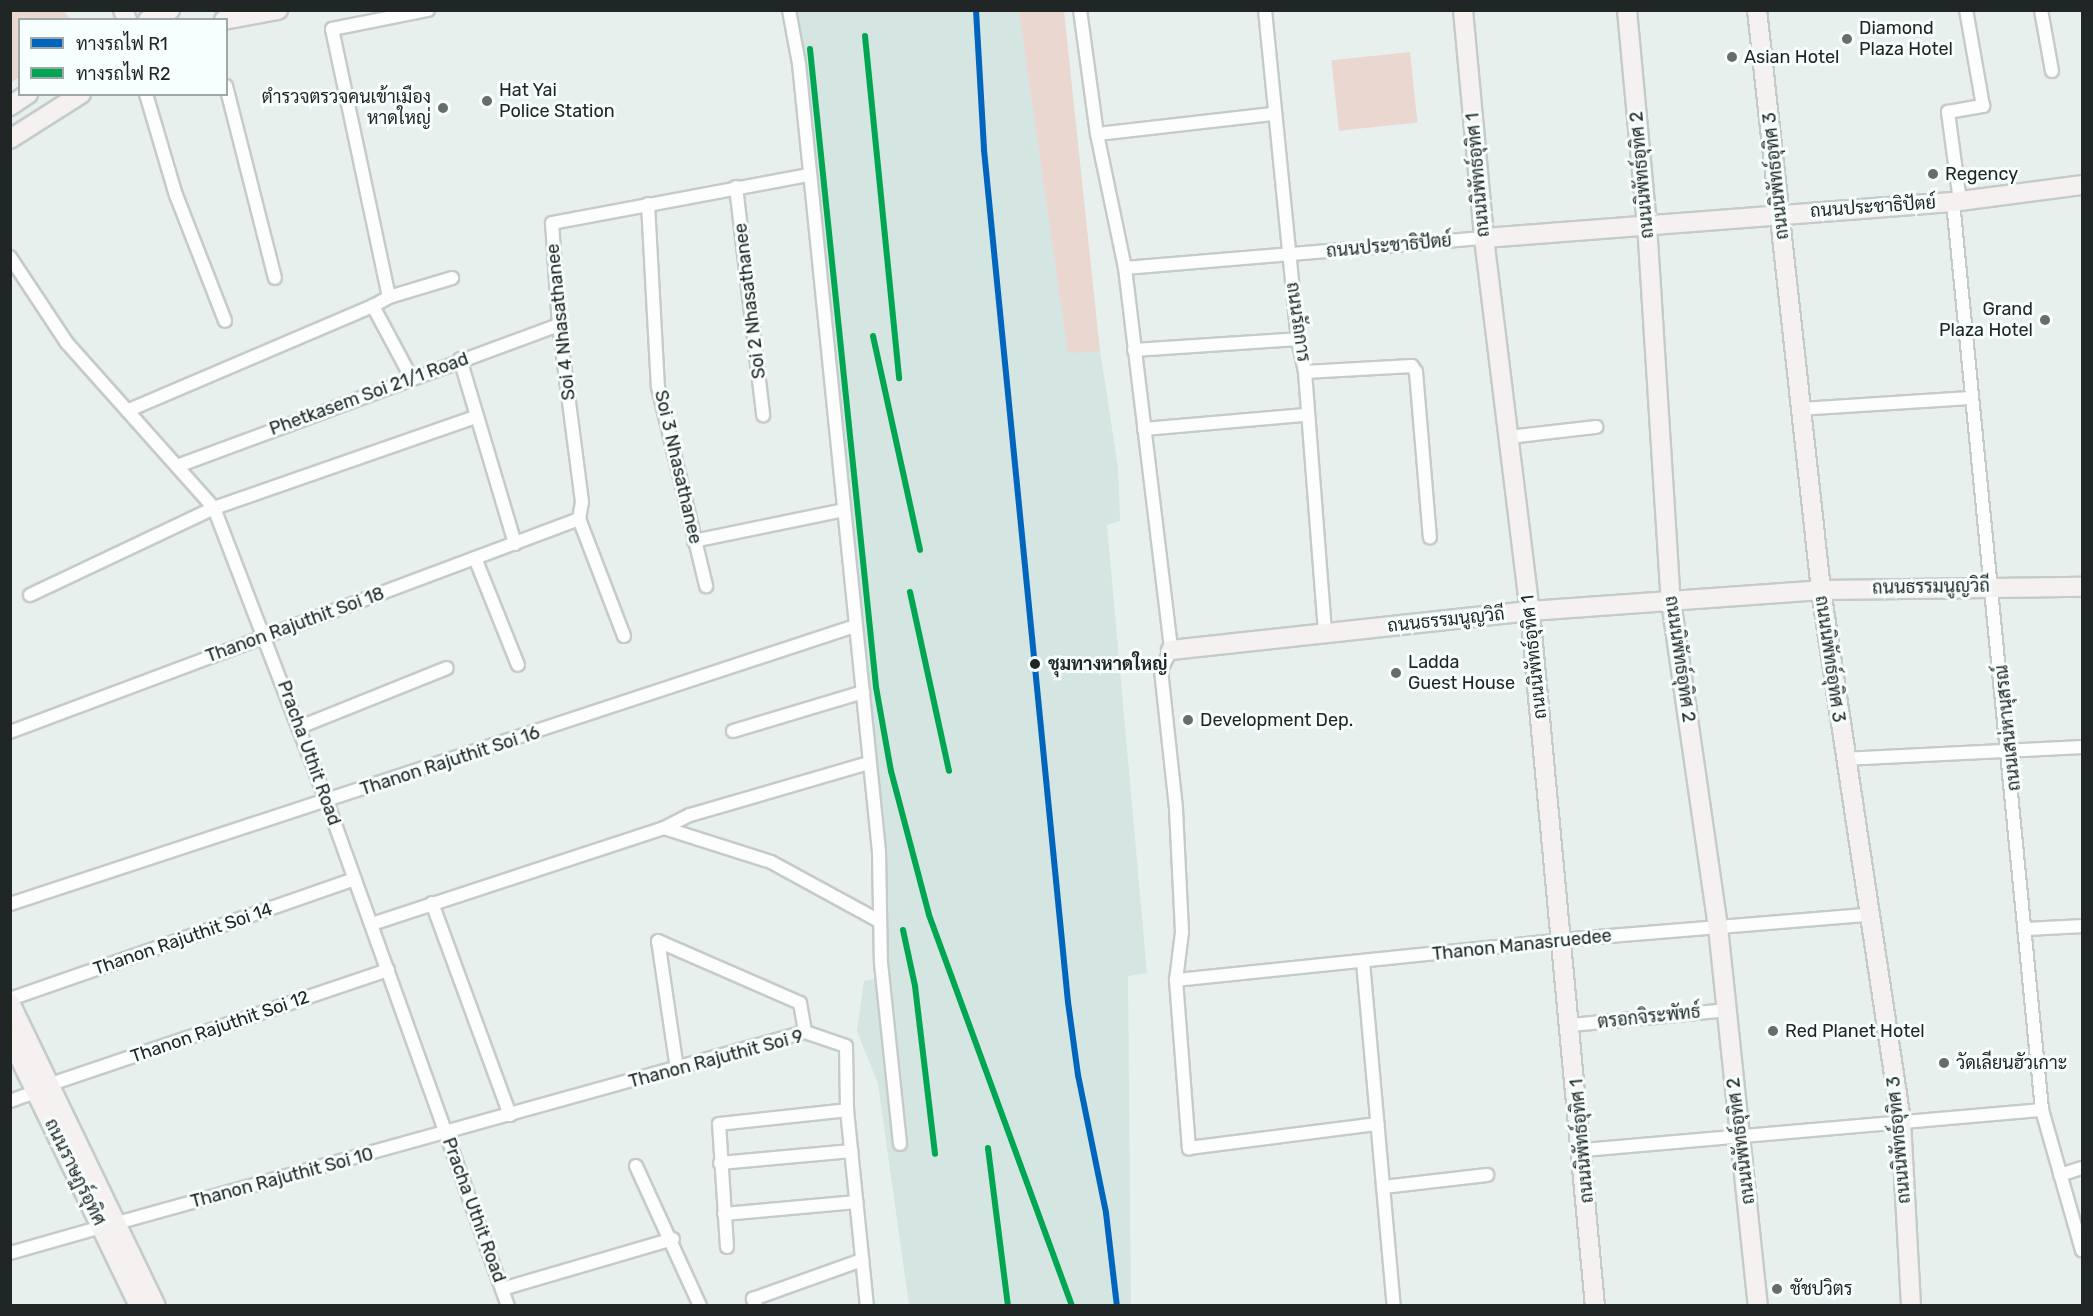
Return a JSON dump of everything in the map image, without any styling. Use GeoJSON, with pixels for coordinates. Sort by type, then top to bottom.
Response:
{"type":"FeatureCollection","features":[{"type":"Feature","properties":{"kind":"street"},"geometry":{"type":"LineString","coordinates":[[152,18],[170,10]]}},
{"type":"Feature","properties":{"kind":"street"},"geometry":{"type":"LineString","coordinates":[[228,18],[245,12],[278,10]]}},
{"type":"Feature","properties":{"kind":"street"},"geometry":{"type":"LineString","coordinates":[[389,297],[332,29],[403,12],[428,10]]}},
{"type":"Feature","properties":{"kind":"street"},"geometry":{"type":"LineString","coordinates":[[789,10],[879,852],[879,921],[900,1144]]}},
{"type":"Feature","properties":{"kind":"street"},"geometry":{"type":"LineString","coordinates":[[1080,10],[1097,134],[1125,268],[1171,650],[1161,670],[1182,932],[1176,980],[1189,1148],[1377,1124]]}},
{"type":"Feature","properties":{"kind":"street","name":"ถนนรัถการ"},"geometry":{"type":"LineString","coordinates":[[1265,10],[1273,114],[1298,339],[1305,372],[1305,415],[1325,633]]}},
{"type":"Feature","properties":{"kind":"street","name":"ถนนนิพัทธ์อุทิศ 1"},"geometry":{"type":"LineString","coordinates":[[1463,10],[1484,238],[1530,611],[1561,940],[1584,1150],[1595,1305]]}},
{"type":"Feature","properties":{"kind":"street","name":"ถนนนิพัทธ์อุทิศ 2"},"geometry":{"type":"LineString","coordinates":[[1627,10],[1647,224],[1671,601],[1718,927],[1758,1305]]}},
{"type":"Feature","properties":{"kind":"street","name":"ถนนนิพัทธ์อุทิศ 3"},"geometry":{"type":"LineString","coordinates":[[1757,10],[1821,590],[1844,759],[1901,1121],[1911,1305]]}},
{"type":"Feature","properties":{"kind":"street","name":"ถนนเสน่หานุสรณ์"},"geometry":{"type":"LineString","coordinates":[[1966,10],[1983,106],[1948,112],[1972,398],[1994,586],[2028,930],[2042,1110],[2082,1250]]}},
{"type":"Feature","properties":{"kind":"street"},"geometry":{"type":"LineString","coordinates":[[2041,10],[2052,71]]}},
{"type":"Feature","properties":{"kind":"street"},"geometry":{"type":"LineString","coordinates":[[228,94],[275,278]]}},
{"type":"Feature","properties":{"kind":"street"},"geometry":{"type":"LineString","coordinates":[[10,106],[25,96]]}},
{"type":"Feature","properties":{"kind":"street"},"geometry":{"type":"LineString","coordinates":[[10,139],[78,96]]}},
{"type":"Feature","properties":{"kind":"street"},"geometry":{"type":"LineString","coordinates":[[147,96],[176,195],[225,321]]}},
{"type":"Feature","properties":{"kind":"street"},"geometry":{"type":"LineString","coordinates":[[1097,134],[1273,114]]}},
{"type":"Feature","properties":{"kind":"street","name":"Soi 4 Nhasathanee"},"geometry":{"type":"LineString","coordinates":[[624,636],[579,519],[582,502],[559,325],[552,223],[808,175]]}},
{"type":"Feature","properties":{"kind":"street","name":"ถนนประชาธิปัตย์"},"geometry":{"type":"LineString","coordinates":[[1125,268],[1780,213],[1957,201],[2082,184]]}},
{"type":"Feature","properties":{"kind":"street","name":"Soi 2 Nhasathanee"},"geometry":{"type":"LineString","coordinates":[[736,188],[763,415]]}},
{"type":"Feature","properties":{"kind":"street","name":"Soi 3 Nhasathanee"},"geometry":{"type":"LineString","coordinates":[[648,204],[658,387],[706,586]]}},
{"type":"Feature","properties":{"kind":"street","name":"Pracha Uthit Road"},"geometry":{"type":"LineString","coordinates":[[10,257],[67,343],[180,465],[214,508],[266,635],[300,727],[508,1305]]}},
{"type":"Feature","properties":{"kind":"street"},"geometry":{"type":"LineString","coordinates":[[129,410],[373,306],[389,297],[452,278]]}},
{"type":"Feature","properties":{"kind":"street"},"geometry":{"type":"LineString","coordinates":[[373,306],[411,377]]}},
{"type":"Feature","properties":{"kind":"street","name":"Phetkasem Soi 21/1 Road"},"geometry":{"type":"LineString","coordinates":[[180,465],[411,377],[559,325]]}},
{"type":"Feature","properties":{"kind":"street"},"geometry":{"type":"LineString","coordinates":[[1134,350],[1298,339]]}},
{"type":"Feature","properties":{"kind":"street"},"geometry":{"type":"LineString","coordinates":[[460,360],[476,402],[475,417],[515,544]]}},
{"type":"Feature","properties":{"kind":"street"},"geometry":{"type":"LineString","coordinates":[[1305,372],[1412,366],[1416,372],[1431,537]]}},
{"type":"Feature","properties":{"kind":"street"},"geometry":{"type":"LineString","coordinates":[[1800,409],[1972,398]]}},
{"type":"Feature","properties":{"kind":"street"},"geometry":{"type":"LineString","coordinates":[[1144,429],[1305,415]]}},
{"type":"Feature","properties":{"kind":"street"},"geometry":{"type":"LineString","coordinates":[[30,596],[214,508],[475,417]]}},
{"type":"Feature","properties":{"kind":"street"},"geometry":{"type":"LineString","coordinates":[[1509,437],[1596,428]]}},
{"type":"Feature","properties":{"kind":"street"},"geometry":{"type":"LineString","coordinates":[[694,541],[844,510]]}},
{"type":"Feature","properties":{"kind":"street","name":"Thanon Rajuthit Soi 18"},"geometry":{"type":"LineString","coordinates":[[10,732],[579,519]]}},
{"type":"Feature","properties":{"kind":"street"},"geometry":{"type":"LineString","coordinates":[[475,558],[518,665]]}},
{"type":"Feature","properties":{"kind":"street","name":"ถนนธรรมนูญวิถี"},"geometry":{"type":"LineString","coordinates":[[1171,650],[1530,611],[1821,590],[2082,586]]}},
{"type":"Feature","properties":{"kind":"street","name":"Thanon Rajuthit Soi 16"},"geometry":{"type":"LineString","coordinates":[[10,904],[327,802],[855,626]]}},
{"type":"Feature","properties":{"kind":"street"},"geometry":{"type":"LineString","coordinates":[[300,727],[447,668]]}},
{"type":"Feature","properties":{"kind":"street"},"geometry":{"type":"LineString","coordinates":[[733,731],[863,692]]}},
{"type":"Feature","properties":{"kind":"street"},"geometry":{"type":"LineString","coordinates":[[1844,759],[2082,747]]}},
{"type":"Feature","properties":{"kind":"street"},"geometry":{"type":"LineString","coordinates":[[372,924],[664,828],[690,815],[869,764]]}},
{"type":"Feature","properties":{"kind":"street"},"geometry":{"type":"LineString","coordinates":[[664,828],[771,862],[879,921]]}},
{"type":"Feature","properties":{"kind":"street","name":"Thanon Rajuthit Soi 14"},"geometry":{"type":"LineString","coordinates":[[10,1001],[355,879]]}},
{"type":"Feature","properties":{"kind":"street"},"geometry":{"type":"LineString","coordinates":[[432,903],[510,1115]]}},
{"type":"Feature","properties":{"kind":"street","name":"Thanon Manasruedee"},"geometry":{"type":"LineString","coordinates":[[1176,980],[1561,940],[1868,915]]}},
{"type":"Feature","properties":{"kind":"street"},"geometry":{"type":"LineString","coordinates":[[2028,930],[2082,926]]}},
{"type":"Feature","properties":{"kind":"street"},"geometry":{"type":"LineString","coordinates":[[677,1069],[658,941],[800,1003],[805,1032]]}},
{"type":"Feature","properties":{"kind":"street"},"geometry":{"type":"LineString","coordinates":[[1363,962],[1394,1305]]}},
{"type":"Feature","properties":{"kind":"street","name":"Thanon Rajuthit Soi 12"},"geometry":{"type":"LineString","coordinates":[[10,1101],[388,970]]}},
{"type":"Feature","properties":{"kind":"street"},"geometry":{"type":"LineString","coordinates":[[10,1001],[44,1088]]}},
{"type":"Feature","properties":{"kind":"street","name":"ตรอกจิระพัทธ์"},"geometry":{"type":"LineString","coordinates":[[1572,1025],[1727,1010]]}},
{"type":"Feature","properties":{"kind":"street","name":"Thanon Rajuthit Soi 9"},"geometry":{"type":"LineString","coordinates":[[447,1134],[805,1032],[846,1046],[847,1110],[867,1305]]}},
{"type":"Feature","properties":{"kind":"street","name":"ถนนราษฏร์อุทิศ"},"geometry":{"type":"LineString","coordinates":[[10,1038],[44,1088],[109,1225],[139,1305]]}},
{"type":"Feature","properties":{"kind":"street"},"geometry":{"type":"LineString","coordinates":[[727,1247],[717,1132],[723,1122],[847,1110]]}},
{"type":"Feature","properties":{"kind":"street"},"geometry":{"type":"LineString","coordinates":[[1584,1150],[2042,1110]]}},
{"type":"Feature","properties":{"kind":"street","name":"Thanon Rajuthit Soi 10"},"geometry":{"type":"LineString","coordinates":[[109,1225],[447,1134]]}},
{"type":"Feature","properties":{"kind":"street"},"geometry":{"type":"LineString","coordinates":[[720,1163],[851,1151]]}},
{"type":"Feature","properties":{"kind":"street"},"geometry":{"type":"LineString","coordinates":[[636,1166],[673,1239],[700,1305]]}},
{"type":"Feature","properties":{"kind":"street"},"geometry":{"type":"LineString","coordinates":[[2060,1174],[2082,1168]]}},
{"type":"Feature","properties":{"kind":"street"},"geometry":{"type":"LineString","coordinates":[[1383,1187],[1487,1175]]}},
{"type":"Feature","properties":{"kind":"street"},"geometry":{"type":"LineString","coordinates":[[724,1214],[856,1202]]}},
{"type":"Feature","properties":{"kind":"street"},"geometry":{"type":"LineString","coordinates":[[10,1252],[109,1225],[156,1305]]}},
{"type":"Feature","properties":{"kind":"street"},"geometry":{"type":"LineString","coordinates":[[502,1289],[673,1239]]}},
{"type":"Feature","properties":{"kind":"street"},"geometry":{"type":"LineString","coordinates":[[756,1305],[753,1299],[862,1260]]}},
{"type":"Feature","properties":{"kind":"shaded area"},"geometry":{"type":"Polygon","coordinates":[[[10,11],[64,11],[69,18],[18,18],[18,78],[11,83],[10,11]]]}},
{"type":"Feature","properties":{"kind":"shaded area"},"geometry":{"type":"Polygon","coordinates":[[[795,11],[1061,11],[1085,253],[1118,467],[1120,521],[1107,525],[1147,973],[1128,976],[1131,1305],[909,1305],[878,1084],[857,1031],[864,981],[886,977],[795,11]]]}},
{"type":"Feature","properties":{"kind":"shaded area"},"geometry":{"type":"Polygon","coordinates":[[[1019,11],[1064,11],[1100,351],[1068,353],[1019,11]]]}},
{"type":"Feature","properties":{"kind":"shaded area"},"geometry":{"type":"Polygon","coordinates":[[[1410,52],[1417,123],[1339,131],[1331,60],[1410,52]]]}},
{"type":"Feature","properties":{"kind":"rail line","name":"R1"},"geometry":{"type":"LineString","coordinates":[[976,10],[984,150],[1068,1002],[1078,1075],[1106,1213],[1117,1306]]}},
{"type":"Feature","properties":{"kind":"rail line","name":"R2"},"geometry":{"type":"LineString","coordinates":[[865,36],[899,378]]}},
{"type":"Feature","properties":{"kind":"rail line","name":"R2"},"geometry":{"type":"LineString","coordinates":[[810,49],[876,687],[891,771],[929,915],[1072,1306]]}},
{"type":"Feature","properties":{"kind":"rail line","name":"R2"},"geometry":{"type":"LineString","coordinates":[[873,336],[920,550]]}},
{"type":"Feature","properties":{"kind":"rail line","name":"R2"},"geometry":{"type":"LineString","coordinates":[[910,592],[949,771]]}},
{"type":"Feature","properties":{"kind":"rail line","name":"R2"},"geometry":{"type":"LineString","coordinates":[[903,930],[915,986],[935,1154]]}},
{"type":"Feature","properties":{"kind":"rail line","name":"R2"},"geometry":{"type":"LineString","coordinates":[[988,1148],[1008,1306]]}},
{"type":"Feature","properties":{"kind":"place","name":"Diamond Plaza Hotel"},"geometry":{"type":"Point","coordinates":[1847,39]}},
{"type":"Feature","properties":{"kind":"place","name":"Asian Hotel"},"geometry":{"type":"Point","coordinates":[1732,57]}},
{"type":"Feature","properties":{"kind":"place","name":"Hat Yai Police Station"},"geometry":{"type":"Point","coordinates":[487,101]}},
{"type":"Feature","properties":{"kind":"place","name":"ตำรวจตรวจคนเข้าเมือง หาดใหญ่"},"geometry":{"type":"Point","coordinates":[443,108]}},
{"type":"Feature","properties":{"kind":"place","name":"Regency"},"geometry":{"type":"Point","coordinates":[1933,174]}},
{"type":"Feature","properties":{"kind":"place","name":"Grand Plaza Hotel"},"geometry":{"type":"Point","coordinates":[2045,320]}},
{"type":"Feature","properties":{"kind":"place","name":"ชุมทางหาดใหญ่"},"geometry":{"type":"Point","coordinates":[1035,664]}},
{"type":"Feature","properties":{"kind":"place","name":"Ladda Guest House"},"geometry":{"type":"Point","coordinates":[1396,673]}},
{"type":"Feature","properties":{"kind":"place","name":"Development Dep."},"geometry":{"type":"Point","coordinates":[1188,720]}},
{"type":"Feature","properties":{"kind":"place","name":"Red Planet Hotel"},"geometry":{"type":"Point","coordinates":[1773,1031]}},
{"type":"Feature","properties":{"kind":"place","name":"วัดเลียนฮัวเกาะ"},"geometry":{"type":"Point","coordinates":[1944,1063]}},
{"type":"Feature","properties":{"kind":"place","name":"ชัชปวิตร"},"geometry":{"type":"Point","coordinates":[1777,1289]}}]}
